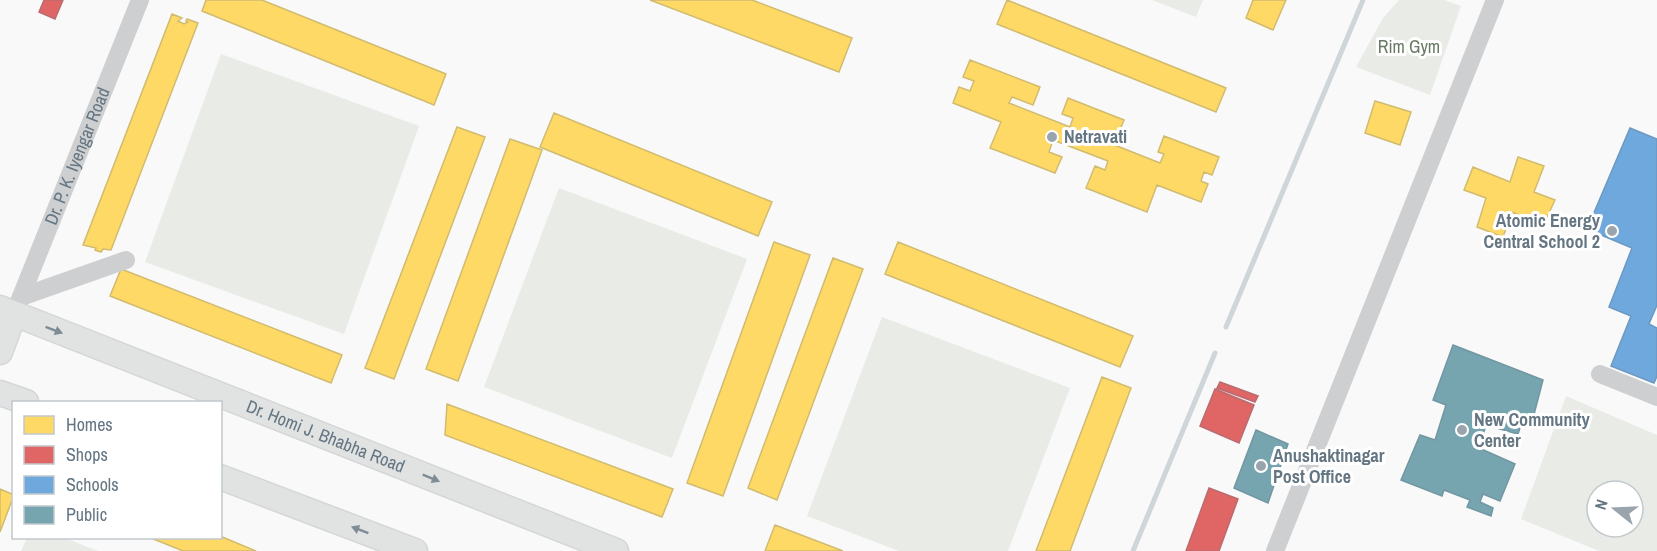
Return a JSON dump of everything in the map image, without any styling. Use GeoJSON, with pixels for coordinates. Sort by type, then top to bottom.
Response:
{"type":"FeatureCollection","features":[{"type":"Feature","properties":{"kind":"street","name":"Dr. P. K. Iyengar Road"},"geometry":{"type":"LineString","coordinates":[[12,306],[140,0]]}},
{"type":"Feature","properties":{"kind":"street"},"geometry":{"type":"LineString","coordinates":[[1275,551],[1495,0]]}},
{"type":"Feature","properties":{"kind":"street"},"geometry":{"type":"LineString","coordinates":[[0,352],[12,306],[126,260]]}},
{"type":"Feature","properties":{"kind":"street","name":"Dr. Homi J. Bhabha Road"},"geometry":{"type":"LineString","coordinates":[[12,306],[616,551]]}},
{"type":"Feature","properties":{"kind":"street"},"geometry":{"type":"LineString","coordinates":[[1600,374],[1657,397]]}},
{"type":"Feature","properties":{"kind":"street"},"geometry":{"type":"LineString","coordinates":[[0,393],[23,401]]}},
{"type":"Feature","properties":{"kind":"street"},"geometry":{"type":"LineString","coordinates":[[222,478],[415,551]]}},
{"type":"Feature","properties":{"kind":"green space"},"geometry":{"type":"Polygon","coordinates":[[[1152,0],[1203,0],[1196,17],[1152,0]]]}},
{"type":"Feature","properties":{"kind":"green space","name":"Rim Gym"},"geometry":{"type":"Polygon","coordinates":[[[1399,0],[1444,0],[1461,6],[1430,95],[1356,67],[1383,18],[1399,0]]]}},
{"type":"Feature","properties":{"kind":"green space"},"geometry":{"type":"Polygon","coordinates":[[[221,54],[419,126],[344,334],[145,262],[221,54]]]}},
{"type":"Feature","properties":{"kind":"green space"},"geometry":{"type":"Polygon","coordinates":[[[559,188],[747,259],[672,458],[484,387],[559,188]]]}},
{"type":"Feature","properties":{"kind":"green space"},"geometry":{"type":"Polygon","coordinates":[[[882,317],[1070,388],[1008,551],[899,551],[807,516],[882,317]]]}},
{"type":"Feature","properties":{"kind":"green space"},"geometry":{"type":"Polygon","coordinates":[[[1566,396],[1657,435],[1657,551],[1599,551],[1521,519],[1566,396]]]}},
{"type":"Feature","properties":{"kind":"green space"},"geometry":{"type":"Polygon","coordinates":[[[27,539],[68,539],[98,551],[21,551],[27,539]]]}},
{"type":"Feature","properties":{"kind":"building: Homes"},"geometry":{"type":"Polygon","coordinates":[[[206,0],[262,0],[446,74],[434,105],[202,11],[206,0]]]}},
{"type":"Feature","properties":{"kind":"building: Homes"},"geometry":{"type":"Polygon","coordinates":[[[650,0],[752,0],[852,38],[839,72],[650,0]]]}},
{"type":"Feature","properties":{"kind":"building: Homes"},"geometry":{"type":"Polygon","coordinates":[[[1007,0],[1226,88],[1216,112],[997,24],[1007,0]]]}},
{"type":"Feature","properties":{"kind":"building: Homes"},"geometry":{"type":"Polygon","coordinates":[[[1253,0],[1286,0],[1273,30],[1246,18],[1253,0]]]}},
{"type":"Feature","properties":{"kind":"building: Homes"},"geometry":{"type":"Polygon","coordinates":[[[172,14],[182,18],[178,21],[184,24],[188,22],[187,19],[198,23],[111,250],[103,249],[101,252],[95,250],[96,248],[83,245],[172,14]]]}},
{"type":"Feature","properties":{"kind":"building: Homes","name":"Netravati"},"geometry":{"type":"Polygon","coordinates":[[[970,60],[1040,87],[1033,105],[1012,97],[1009,103],[1070,127],[1073,118],[1062,114],[1068,98],[1124,120],[1117,137],[1110,135],[1107,142],[1160,163],[1164,154],[1158,152],[1164,136],[1219,157],[1212,175],[1204,172],[1201,181],[1208,184],[1201,202],[1157,185],[1147,212],[1086,188],[1095,166],[1105,170],[1108,161],[1053,140],[1049,152],[1062,157],[1055,173],[990,148],[1001,122],[953,103],[959,87],[970,91],[974,81],[963,77],[970,60]]]}},
{"type":"Feature","properties":{"kind":"building: Homes"},"geometry":{"type":"Polygon","coordinates":[[[1375,101],[1411,112],[1400,145],[1365,133],[1375,101]]]}},
{"type":"Feature","properties":{"kind":"building: Homes"},"geometry":{"type":"Polygon","coordinates":[[[554,113],[772,202],[758,236],[540,147],[554,113]]]}},
{"type":"Feature","properties":{"kind":"building: Homes"},"geometry":{"type":"Polygon","coordinates":[[[457,127],[485,137],[394,379],[365,368],[457,127]]]}},
{"type":"Feature","properties":{"kind":"building: Homes"},"geometry":{"type":"Polygon","coordinates":[[[510,139],[542,150],[458,381],[426,369],[510,139]]]}},
{"type":"Feature","properties":{"kind":"building: Homes"},"geometry":{"type":"Polygon","coordinates":[[[1518,157],[1544,166],[1534,192],[1555,200],[1543,226],[1512,212],[1503,237],[1477,227],[1486,198],[1464,190],[1473,167],[1510,182],[1518,157]]]}},
{"type":"Feature","properties":{"kind":"building: Homes"},"geometry":{"type":"Polygon","coordinates":[[[774,242],[810,255],[723,496],[687,483],[774,242]]]}},
{"type":"Feature","properties":{"kind":"building: Homes"},"geometry":{"type":"Polygon","coordinates":[[[898,242],[1133,336],[1120,367],[885,274],[898,242]]]}},
{"type":"Feature","properties":{"kind":"building: Homes"},"geometry":{"type":"Polygon","coordinates":[[[833,258],[863,269],[777,500],[748,488],[833,258]]]}},
{"type":"Feature","properties":{"kind":"building: Homes"},"geometry":{"type":"Polygon","coordinates":[[[121,269],[342,355],[331,383],[110,296],[121,269]]]}},
{"type":"Feature","properties":{"kind":"building: Homes"},"geometry":{"type":"Polygon","coordinates":[[[1102,377],[1131,388],[1070,551],[1036,551],[1102,377]]]}},
{"type":"Feature","properties":{"kind":"building: Homes"},"geometry":{"type":"Polygon","coordinates":[[[447,404],[673,489],[662,517],[445,435],[447,404]]]}},
{"type":"Feature","properties":{"kind":"building: Homes"},"geometry":{"type":"Polygon","coordinates":[[[0,489],[12,494],[12,500],[0,532],[0,489]]]}},
{"type":"Feature","properties":{"kind":"building: Homes"},"geometry":{"type":"Polygon","coordinates":[[[775,525],[843,551],[765,551],[775,525]]]}},
{"type":"Feature","properties":{"kind":"building: Homes"},"geometry":{"type":"Polygon","coordinates":[[[222,537],[256,551],[183,551],[153,539],[222,539],[222,537]]]}},
{"type":"Feature","properties":{"kind":"building: Shops"},"geometry":{"type":"Polygon","coordinates":[[[44,0],[63,0],[55,19],[39,12],[44,0]]]}},
{"type":"Feature","properties":{"kind":"building: Shops"},"geometry":{"type":"Polygon","coordinates":[[[1220,382],[1258,396],[1255,402],[1217,388],[1220,382]]]}},
{"type":"Feature","properties":{"kind":"building: Shops"},"geometry":{"type":"Polygon","coordinates":[[[1215,389],[1254,405],[1239,443],[1200,426],[1215,389]]]}},
{"type":"Feature","properties":{"kind":"building: Shops"},"geometry":{"type":"Polygon","coordinates":[[[1209,488],[1238,499],[1219,551],[1186,551],[1209,488]]]}},
{"type":"Feature","properties":{"kind":"building: Schools"},"geometry":{"type":"Polygon","coordinates":[[[1630,128],[1657,139],[1657,305],[1649,324],[1657,328],[1657,376],[1654,383],[1611,366],[1631,316],[1609,307],[1632,248],[1587,229],[1630,128]]]}},
{"type":"Feature","properties":{"kind":"building: Public","name":"New Community Center"},"geometry":{"type":"Polygon","coordinates":[[[1453,345],[1543,380],[1532,422],[1523,419],[1518,434],[1486,425],[1479,448],[1515,464],[1500,501],[1483,494],[1480,502],[1493,508],[1491,516],[1467,507],[1470,500],[1444,490],[1442,496],[1401,480],[1420,435],[1435,440],[1446,405],[1433,400],[1453,345]]]}},
{"type":"Feature","properties":{"kind":"building: Public","name":"Anushaktinagar Post Office"},"geometry":{"type":"Polygon","coordinates":[[[1256,430],[1288,444],[1268,503],[1234,488],[1256,430]]]}},
{"type":"Feature","properties":{"kind":"waterway"},"geometry":{"type":"LineString","coordinates":[[1226,327],[1363,0]]}},
{"type":"Feature","properties":{"kind":"waterway"},"geometry":{"type":"LineString","coordinates":[[1133,551],[1215,353]]}},
{"type":"Feature","properties":{"kind":"place","name":"Netravati"},"geometry":{"type":"Point","coordinates":[1052,137]}},
{"type":"Feature","properties":{"kind":"place","name":"Atomic Energy Central School 2"},"geometry":{"type":"Point","coordinates":[1612,231]}},
{"type":"Feature","properties":{"kind":"place","name":"New Community Center"},"geometry":{"type":"Point","coordinates":[1462,430]}},
{"type":"Feature","properties":{"kind":"place","name":"Anushaktinagar Post Office"},"geometry":{"type":"Point","coordinates":[1261,466]}}]}
